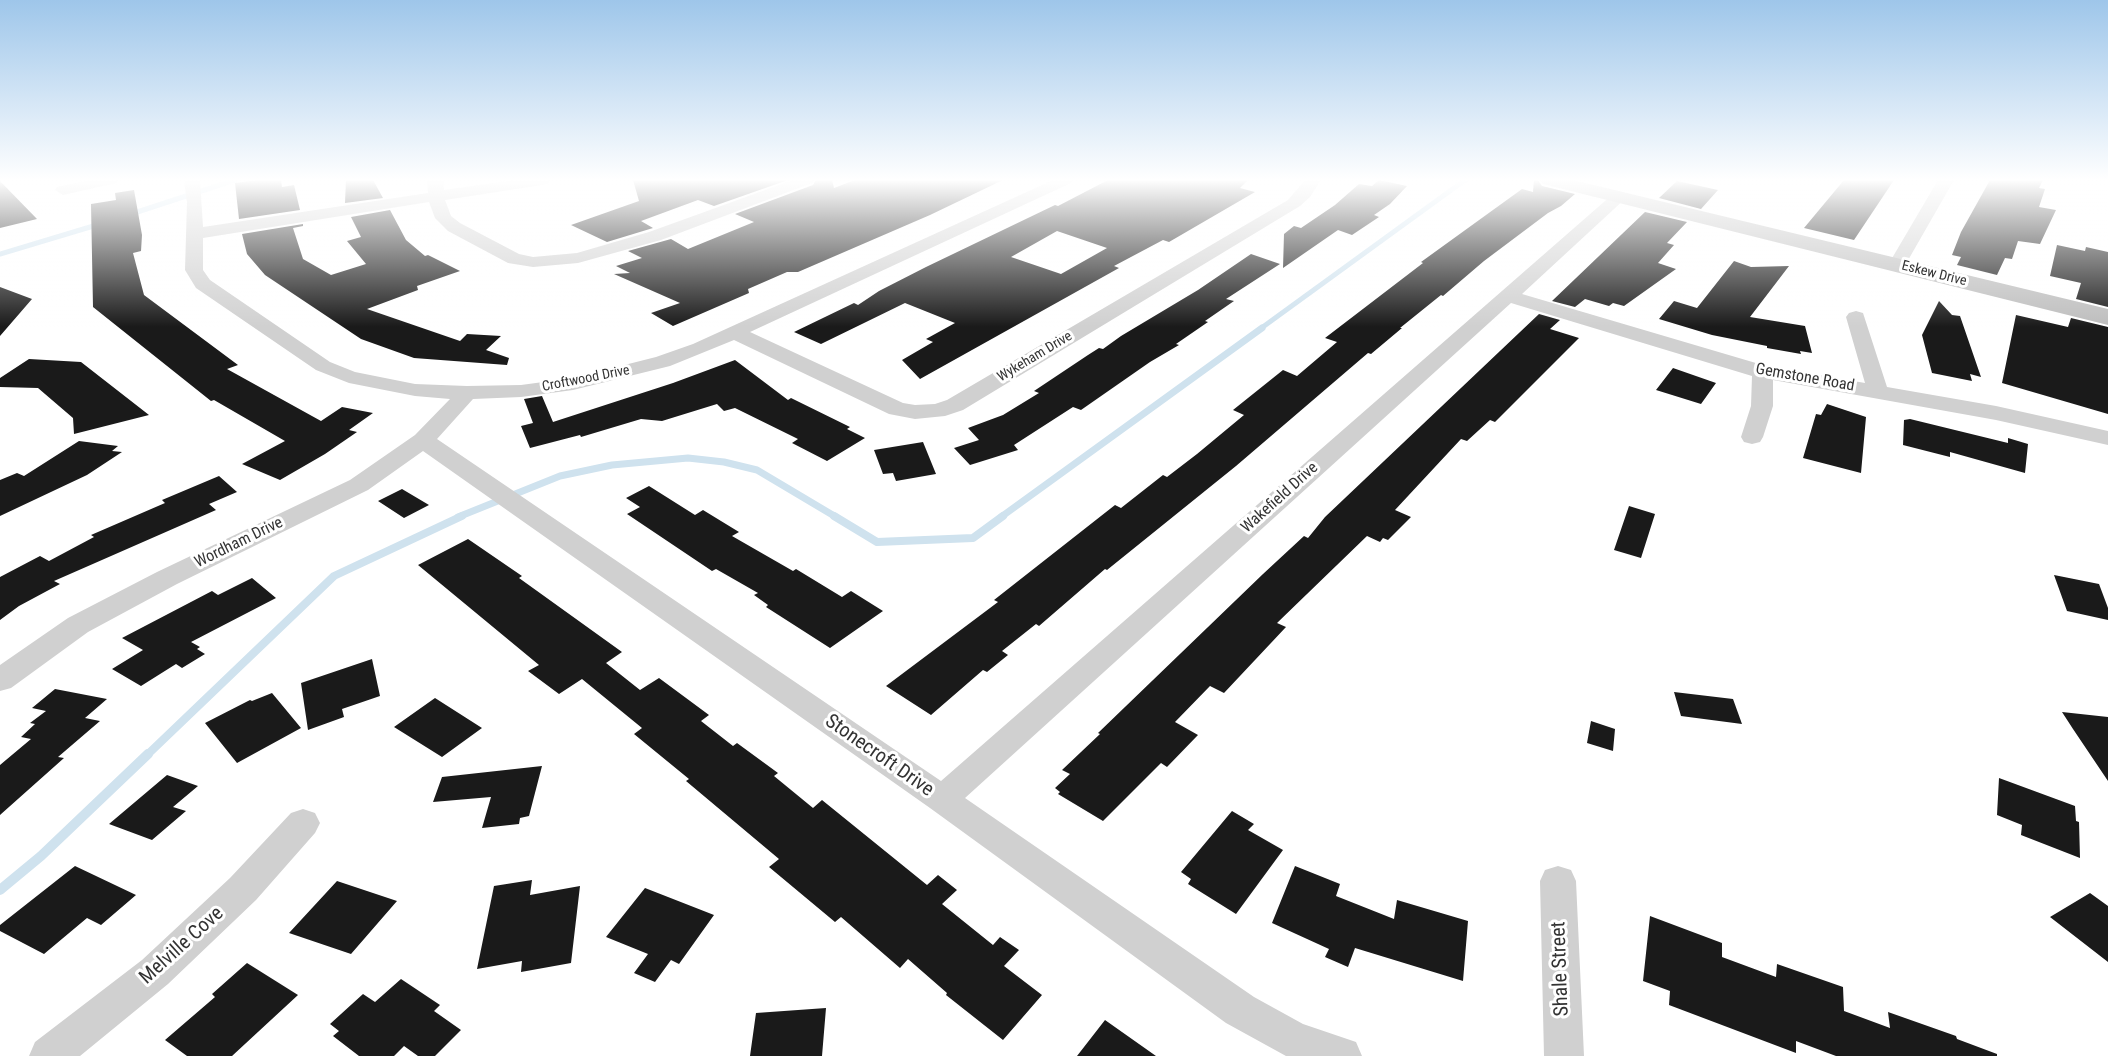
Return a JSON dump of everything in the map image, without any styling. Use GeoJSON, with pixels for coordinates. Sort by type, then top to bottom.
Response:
{"type":"FeatureCollection","features":[{"type":"Feature","properties":{"kind":"street","name":"Croftwood Drive"},"geometry":{"type":"LineString","coordinates":[[194,229],[194,270],[203,284],[323,366],[349,377],[378,384],[415,390],[467,393],[521,391],[573,384],[621,374],[682,355],[735,333],[959,229]]}},
{"type":"Feature","properties":{"kind":"street"},"geometry":{"type":"LineString","coordinates":[[194,234],[219,229]]}},
{"type":"Feature","properties":{"kind":"street"},"geometry":{"type":"LineString","coordinates":[[458,229],[514,259],[533,262],[578,258],[673,229]]}},
{"type":"Feature","properties":{"kind":"street","name":"Wykeham Drive"},"geometry":{"type":"LineString","coordinates":[[735,333],[897,409],[915,412],[937,411],[955,405],[1250,229]]}},
{"type":"Feature","properties":{"kind":"street","name":"Wakefield Drive"},"geometry":{"type":"LineString","coordinates":[[942,800],[1583,229]]}},
{"type":"Feature","properties":{"kind":"street","name":"Eskew Drive"},"geometry":{"type":"LineString","coordinates":[[1751,229],[2108,317]]}},
{"type":"Feature","properties":{"kind":"street"},"geometry":{"type":"LineString","coordinates":[[1897,265],[1918,229]]}},
{"type":"Feature","properties":{"kind":"street","name":"Gemstone Road"},"geometry":{"type":"LineString","coordinates":[[1508,296],[1762,372],[1996,413],[2108,438]]}},
{"type":"Feature","properties":{"kind":"street"},"geometry":{"type":"LineString","coordinates":[[1856,317],[1878,392]]}},
{"type":"Feature","properties":{"kind":"street"},"geometry":{"type":"LineString","coordinates":[[1752,437],[1762,406],[1762,372]]}},
{"type":"Feature","properties":{"kind":"street","name":"Wordham Drive"},"geometry":{"type":"LineString","coordinates":[[0,680],[78,625],[166,578],[359,484],[423,440],[467,393]]}},
{"type":"Feature","properties":{"kind":"street","name":"Stonecroft Drive"},"geometry":{"type":"LineString","coordinates":[[423,440],[942,800],[1240,1011],[1294,1041],[1342,1056]]}},
{"type":"Feature","properties":{"kind":"street","name":"Melville Cove"},"geometry":{"type":"LineString","coordinates":[[49,1056],[155,972],[243,889],[303,823]]}},
{"type":"Feature","properties":{"kind":"street","name":"Shale Street"},"geometry":{"type":"LineString","coordinates":[[1558,881],[1564,1056]]}},
{"type":"Feature","properties":{"kind":"building"},"geometry":{"type":"Polygon","coordinates":[[[91,229],[141,229],[141,251],[133,253],[144,295],[238,365],[227,369],[321,421],[342,407],[373,413],[349,430],[357,432],[280,480],[242,464],[285,441],[214,400],[211,401],[93,307],[91,229]]]}},
{"type":"Feature","properties":{"kind":"building"},"geometry":{"type":"Polygon","coordinates":[[[271,229],[293,229],[303,259],[331,275],[366,264],[347,241],[361,237],[357,229],[400,229],[406,240],[425,256],[428,255],[460,271],[417,286],[418,290],[367,309],[460,341],[467,334],[501,336],[486,350],[509,358],[507,365],[414,358],[361,339],[265,275],[247,254],[242,234],[271,229]]]}},
{"type":"Feature","properties":{"kind":"building"},"geometry":{"type":"Polygon","coordinates":[[[580,229],[649,229],[607,242],[580,229]]]}},
{"type":"Feature","properties":{"kind":"building"},"geometry":{"type":"Polygon","coordinates":[[[736,229],[897,229],[798,272],[787,272],[748,289],[749,293],[673,326],[651,313],[680,303],[614,274],[630,273],[616,266],[642,258],[628,251],[671,239],[688,249],[736,229]]]}},
{"type":"Feature","properties":{"kind":"building"},"geometry":{"type":"Polygon","coordinates":[[[1004,229],[1191,229],[1169,242],[1163,240],[1114,266],[1119,268],[920,379],[902,360],[933,342],[926,339],[955,323],[905,303],[821,344],[794,332],[854,303],[858,305],[879,291],[1004,229]],[[1057,231],[1011,257],[1061,274],[1107,248],[1057,231]]]}},
{"type":"Feature","properties":{"kind":"building"},"geometry":{"type":"Polygon","coordinates":[[[1290,229],[1361,229],[1352,235],[1338,230],[1283,268],[1284,234],[1290,229]]]}},
{"type":"Feature","properties":{"kind":"building"},"geometry":{"type":"Polygon","coordinates":[[[1466,229],[1526,229],[1443,296],[1441,295],[1371,354],[1368,353],[1236,466],[1107,570],[1105,569],[1039,626],[1036,624],[1002,651],[1008,655],[987,672],[983,670],[931,715],[886,686],[998,602],[994,600],[1115,505],[1121,508],[1163,475],[1167,477],[1197,454],[1244,415],[1233,410],[1283,370],[1297,376],[1337,342],[1325,338],[1423,263],[1421,262],[1466,229]]]}},
{"type":"Feature","properties":{"kind":"building"},"geometry":{"type":"Polygon","coordinates":[[[1627,229],[1680,229],[1667,243],[1674,245],[1658,263],[1676,269],[1624,306],[1613,303],[1609,306],[1585,299],[1575,307],[1552,301],[1627,229]]]}},
{"type":"Feature","properties":{"kind":"building"},"geometry":{"type":"Polygon","coordinates":[[[1809,229],[1861,229],[1854,240],[1809,229]]]}},
{"type":"Feature","properties":{"kind":"building"},"geometry":{"type":"Polygon","coordinates":[[[1963,229],[2047,229],[2040,244],[2018,241],[2012,259],[2005,258],[1997,275],[1957,265],[1961,257],[1952,255],[1963,229]]]}},
{"type":"Feature","properties":{"kind":"building"},"geometry":{"type":"Polygon","coordinates":[[[2057,245],[2085,251],[2086,247],[2108,252],[2108,307],[2076,299],[2081,283],[2050,276],[2057,245]]]}},
{"type":"Feature","properties":{"kind":"building"},"geometry":{"type":"Polygon","coordinates":[[[1251,254],[1280,264],[1226,299],[1234,301],[1176,344],[1179,345],[1150,362],[1081,410],[1073,407],[1014,445],[1018,450],[970,465],[954,448],[979,440],[968,428],[1003,415],[1039,393],[1034,391],[1099,348],[1103,349],[1198,290],[1251,254]]]}},
{"type":"Feature","properties":{"kind":"building"},"geometry":{"type":"Polygon","coordinates":[[[1734,261],[1751,267],[1789,266],[1750,317],[1805,326],[1812,353],[1800,351],[1801,354],[1767,348],[1767,346],[1712,335],[1659,319],[1674,301],[1697,308],[1734,261]]]}},
{"type":"Feature","properties":{"kind":"building"},"geometry":{"type":"Polygon","coordinates":[[[0,287],[32,299],[0,336],[0,287]]]}},
{"type":"Feature","properties":{"kind":"building"},"geometry":{"type":"Polygon","coordinates":[[[1939,301],[1952,315],[1960,316],[1981,377],[1970,374],[1972,381],[1932,373],[1922,335],[1939,301]]]}},
{"type":"Feature","properties":{"kind":"building"},"geometry":{"type":"Polygon","coordinates":[[[1539,314],[1560,320],[1550,329],[1579,338],[1495,422],[1490,420],[1467,441],[1461,439],[1395,510],[1411,517],[1388,540],[1383,538],[1380,542],[1367,536],[1277,623],[1286,627],[1224,693],[1210,686],[1175,722],[1198,735],[1167,767],[1161,763],[1103,821],[1058,794],[1060,792],[1055,788],[1070,774],[1062,770],[1100,734],[1098,733],[1263,574],[1304,536],[1308,538],[1325,517],[1539,314]]]}},
{"type":"Feature","properties":{"kind":"building"},"geometry":{"type":"Polygon","coordinates":[[[2016,315],[2068,327],[2071,318],[2108,327],[2108,414],[2002,383],[2016,315]]]}},
{"type":"Feature","properties":{"kind":"building"},"geometry":{"type":"Polygon","coordinates":[[[29,359],[81,362],[149,415],[74,434],[73,418],[38,388],[0,387],[0,378],[29,359]]]}},
{"type":"Feature","properties":{"kind":"building"},"geometry":{"type":"Polygon","coordinates":[[[735,360],[788,400],[791,398],[850,427],[847,429],[865,438],[827,461],[792,443],[798,439],[735,408],[724,411],[717,404],[662,421],[641,419],[581,437],[580,435],[530,448],[521,426],[533,423],[524,399],[542,396],[553,422],[735,360]]]}},
{"type":"Feature","properties":{"kind":"building"},"geometry":{"type":"Polygon","coordinates":[[[1673,368],[1716,383],[1701,404],[1656,390],[1673,368]]]}},
{"type":"Feature","properties":{"kind":"building"},"geometry":{"type":"Polygon","coordinates":[[[1827,404],[1866,417],[1861,473],[1803,458],[1816,414],[1821,415],[1827,404]]]}},
{"type":"Feature","properties":{"kind":"building"},"geometry":{"type":"Polygon","coordinates":[[[1910,419],[2008,443],[2008,438],[2028,444],[2025,473],[1950,452],[1950,457],[1903,445],[1904,420],[1910,419]]]}},
{"type":"Feature","properties":{"kind":"building"},"geometry":{"type":"Polygon","coordinates":[[[79,441],[118,446],[112,451],[122,452],[87,475],[0,516],[0,480],[17,473],[24,476],[79,441]]]}},
{"type":"Feature","properties":{"kind":"building"},"geometry":{"type":"Polygon","coordinates":[[[923,442],[936,474],[896,481],[893,473],[883,474],[874,450],[923,442]]]}},
{"type":"Feature","properties":{"kind":"building"},"geometry":{"type":"Polygon","coordinates":[[[219,476],[237,492],[209,504],[216,510],[54,581],[60,584],[19,606],[0,620],[0,577],[40,556],[49,561],[94,537],[91,535],[165,503],[162,500],[219,476]]]}},
{"type":"Feature","properties":{"kind":"building"},"geometry":{"type":"Polygon","coordinates":[[[649,486],[695,515],[703,510],[739,532],[732,536],[793,571],[796,569],[842,597],[851,591],[883,611],[830,648],[766,607],[768,605],[754,595],[758,593],[716,569],[712,571],[627,514],[640,507],[626,498],[649,486]]]}},
{"type":"Feature","properties":{"kind":"building"},"geometry":{"type":"Polygon","coordinates":[[[402,489],[429,505],[404,518],[378,501],[402,489]]]}},
{"type":"Feature","properties":{"kind":"building"},"geometry":{"type":"Polygon","coordinates":[[[1629,506],[1655,514],[1641,558],[1614,550],[1629,506]]]}},
{"type":"Feature","properties":{"kind":"building"},"geometry":{"type":"Polygon","coordinates":[[[468,539],[522,576],[519,578],[622,652],[606,663],[640,690],[659,678],[709,715],[701,721],[733,746],[737,743],[778,773],[774,776],[813,808],[822,800],[927,885],[938,875],[957,890],[942,904],[993,945],[1000,937],[1019,950],[1004,966],[1042,995],[1003,1040],[946,995],[947,993],[908,959],[900,968],[841,917],[835,922],[769,867],[779,859],[686,781],[689,779],[634,734],[642,728],[582,679],[559,694],[528,671],[539,665],[418,565],[468,539]]]}},
{"type":"Feature","properties":{"kind":"building"},"geometry":{"type":"Polygon","coordinates":[[[2054,575],[2099,584],[2108,608],[2108,620],[2067,611],[2054,575]]]}},
{"type":"Feature","properties":{"kind":"building"},"geometry":{"type":"Polygon","coordinates":[[[252,578],[276,598],[191,642],[200,647],[197,649],[205,654],[182,668],[176,664],[141,686],[112,669],[143,650],[122,638],[212,591],[218,595],[252,578]]]}},
{"type":"Feature","properties":{"kind":"building"},"geometry":{"type":"Polygon","coordinates":[[[372,659],[380,696],[342,709],[344,717],[308,730],[301,683],[372,659]]]}},
{"type":"Feature","properties":{"kind":"building"},"geometry":{"type":"Polygon","coordinates":[[[55,689],[107,699],[85,718],[100,721],[58,757],[64,758],[0,815],[0,765],[31,739],[21,737],[35,724],[30,723],[46,711],[32,708],[55,689]]]}},
{"type":"Feature","properties":{"kind":"building"},"geometry":{"type":"Polygon","coordinates":[[[1674,692],[1733,699],[1742,724],[1681,716],[1674,692]]]}},
{"type":"Feature","properties":{"kind":"building"},"geometry":{"type":"Polygon","coordinates":[[[272,693],[301,728],[237,763],[205,723],[250,700],[272,693]]]}},
{"type":"Feature","properties":{"kind":"building"},"geometry":{"type":"Polygon","coordinates":[[[435,698],[482,728],[442,757],[394,727],[435,698]]]}},
{"type":"Feature","properties":{"kind":"building"},"geometry":{"type":"Polygon","coordinates":[[[2062,712],[2108,717],[2108,781],[2073,729],[2062,712]]]}},
{"type":"Feature","properties":{"kind":"building"},"geometry":{"type":"Polygon","coordinates":[[[1591,721],[1615,729],[1613,751],[1587,743],[1591,721]]]}},
{"type":"Feature","properties":{"kind":"building"},"geometry":{"type":"Polygon","coordinates":[[[542,766],[529,816],[520,818],[519,824],[482,828],[491,797],[433,802],[442,777],[542,766]]]}},
{"type":"Feature","properties":{"kind":"building"},"geometry":{"type":"Polygon","coordinates":[[[167,775],[198,786],[173,807],[186,811],[152,840],[109,824],[167,775]]]}},
{"type":"Feature","properties":{"kind":"building"},"geometry":{"type":"Polygon","coordinates":[[[1999,778],[2075,806],[2076,821],[2079,822],[2080,858],[2021,835],[2022,825],[1997,815],[1999,778]]]}},
{"type":"Feature","properties":{"kind":"building"},"geometry":{"type":"Polygon","coordinates":[[[1232,811],[1254,824],[1248,830],[1283,850],[1236,914],[1188,884],[1191,879],[1181,872],[1232,811]]]}},
{"type":"Feature","properties":{"kind":"building"},"geometry":{"type":"Polygon","coordinates":[[[75,866],[136,895],[101,925],[87,918],[44,954],[0,931],[0,925],[75,866]]]}},
{"type":"Feature","properties":{"kind":"building"},"geometry":{"type":"Polygon","coordinates":[[[1295,866],[1340,884],[1336,896],[1394,919],[1397,900],[1468,921],[1463,981],[1355,948],[1348,967],[1325,957],[1329,949],[1272,923],[1295,866]]]}},
{"type":"Feature","properties":{"kind":"building"},"geometry":{"type":"Polygon","coordinates":[[[532,880],[530,895],[580,886],[571,963],[521,972],[522,961],[477,969],[494,886],[532,880]]]}},
{"type":"Feature","properties":{"kind":"building"},"geometry":{"type":"Polygon","coordinates":[[[337,881],[397,901],[351,954],[289,933],[337,881]]]}},
{"type":"Feature","properties":{"kind":"building"},"geometry":{"type":"Polygon","coordinates":[[[645,888],[714,915],[679,964],[671,960],[655,982],[634,973],[648,954],[606,937],[645,888]]]}},
{"type":"Feature","properties":{"kind":"building"},"geometry":{"type":"Polygon","coordinates":[[[2090,893],[2108,906],[2108,962],[2050,917],[2090,893]]]}},
{"type":"Feature","properties":{"kind":"building"},"geometry":{"type":"Polygon","coordinates":[[[1650,916],[1722,943],[1722,957],[1776,977],[1777,964],[1843,987],[1844,1011],[1890,1028],[1888,1012],[1956,1036],[1957,1039],[1997,1054],[1997,1056],[1836,1056],[1796,1041],[1796,1053],[1669,1005],[1670,991],[1643,981],[1650,916]]]}},
{"type":"Feature","properties":{"kind":"building"},"geometry":{"type":"Polygon","coordinates":[[[247,963],[298,995],[232,1056],[187,1056],[165,1040],[215,997],[212,994],[247,963]]]}},
{"type":"Feature","properties":{"kind":"building"},"geometry":{"type":"Polygon","coordinates":[[[401,979],[440,1005],[434,1011],[461,1030],[435,1056],[418,1056],[404,1046],[394,1056],[359,1056],[333,1036],[339,1031],[330,1024],[363,994],[375,1002],[401,979]]]}},
{"type":"Feature","properties":{"kind":"building"},"geometry":{"type":"Polygon","coordinates":[[[826,1008],[822,1056],[750,1056],[756,1013],[826,1008]]]}},
{"type":"Feature","properties":{"kind":"building"},"geometry":{"type":"Polygon","coordinates":[[[1105,1020],[1156,1056],[1077,1056],[1105,1020]]]}},
{"type":"Feature","properties":{"kind":"waterway"},"geometry":{"type":"LineString","coordinates":[[0,254],[82,229]]}},
{"type":"Feature","properties":{"kind":"waterway"},"geometry":{"type":"LineString","coordinates":[[1260,329],[1397,229]]}},
{"type":"Feature","properties":{"kind":"waterway"},"geometry":{"type":"LineString","coordinates":[[1001,517],[1262,328]]}},
{"type":"Feature","properties":{"kind":"waterway"},"geometry":{"type":"LineString","coordinates":[[458,517],[560,476],[612,465],[688,458],[724,462],[757,470],[836,517]]}},
{"type":"Feature","properties":{"kind":"waterway"},"geometry":{"type":"LineString","coordinates":[[146,756],[334,576],[462,516]]}},
{"type":"Feature","properties":{"kind":"waterway"},"geometry":{"type":"LineString","coordinates":[[834,516],[877,542],[973,538],[1003,516]]}},
{"type":"Feature","properties":{"kind":"waterway"},"geometry":{"type":"LineString","coordinates":[[0,890],[41,856],[148,754]]}}]}
